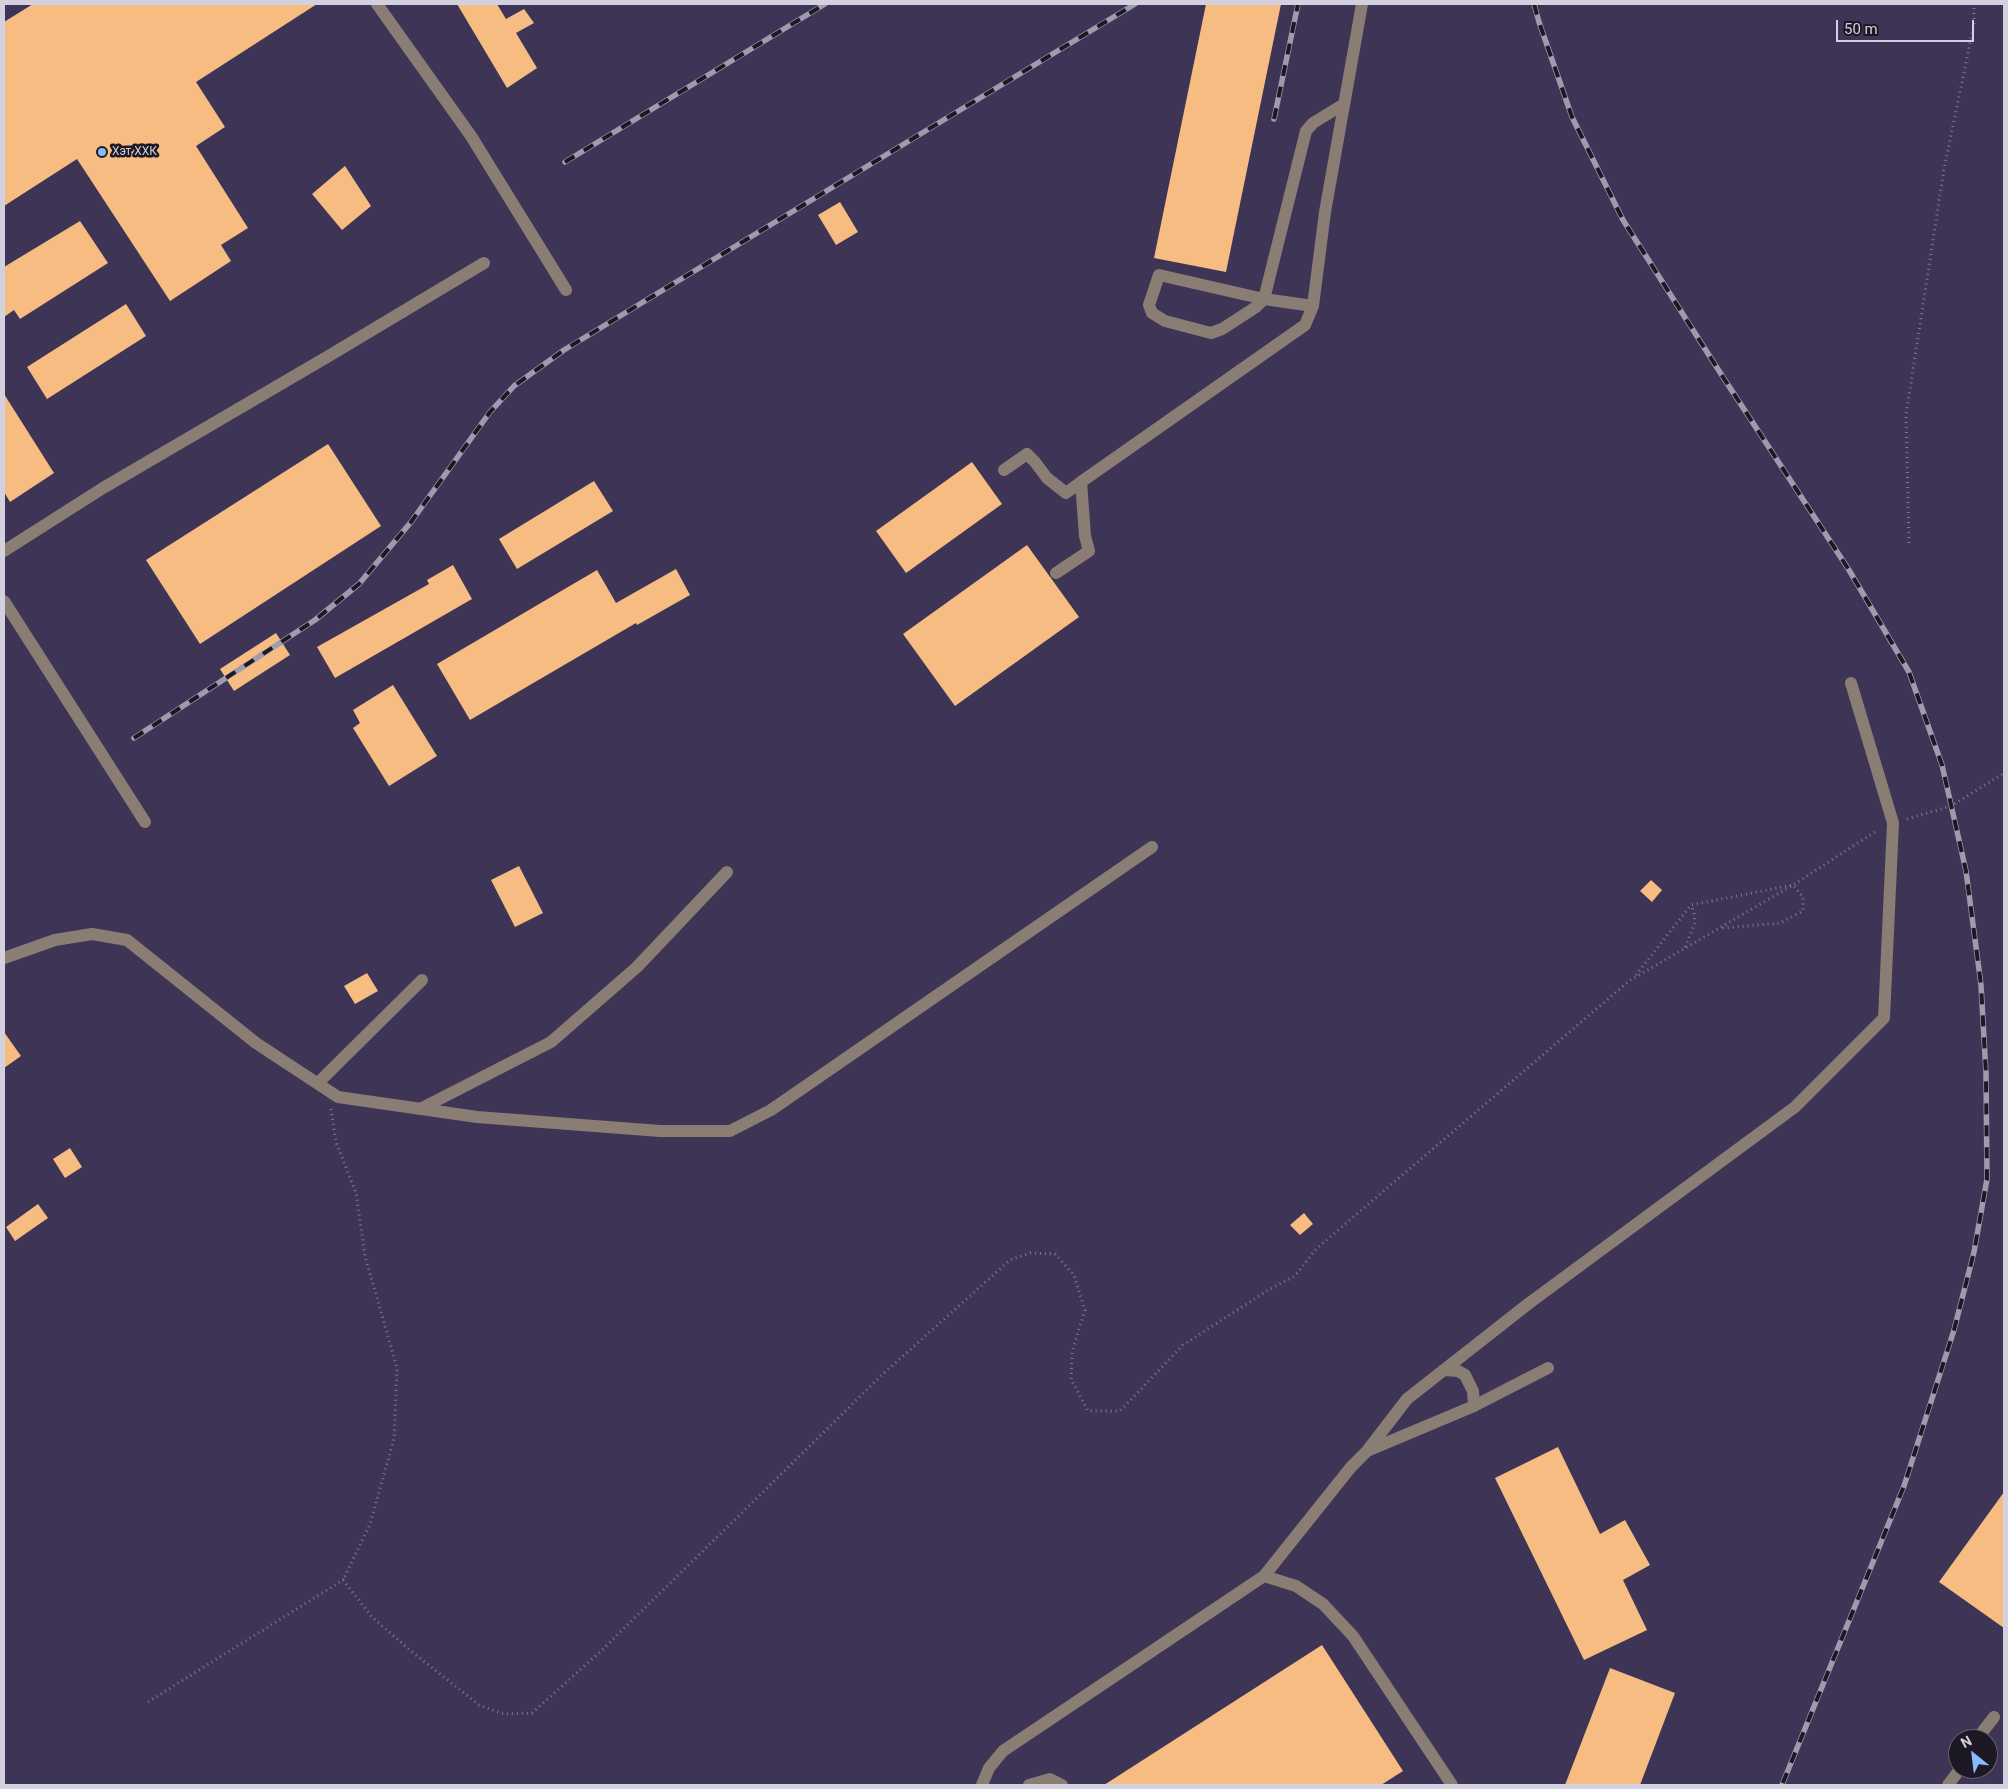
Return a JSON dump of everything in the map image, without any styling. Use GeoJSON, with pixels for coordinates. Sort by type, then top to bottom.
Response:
{"type":"FeatureCollection","features":[{"type":"Feature","properties":{"kind":"lane"},"geometry":{"type":"LineString","coordinates":[[377,4],[471,136],[566,290]]}},
{"type":"Feature","properties":{"kind":"lane"},"geometry":{"type":"LineString","coordinates":[[1004,470],[1027,454],[1047,478],[1066,493],[1305,325],[1312,306],[1325,212],[1362,4]]}},
{"type":"Feature","properties":{"kind":"lane"},"geometry":{"type":"LineString","coordinates":[[1312,306],[1264,299],[1159,275],[1149,305],[1152,314],[1165,321],[1211,333],[1232,323],[1256,307],[1264,299],[1306,131],[1313,123],[1344,104]]}},
{"type":"Feature","properties":{"kind":"lane"},"geometry":{"type":"LineString","coordinates":[[4,551],[103,488],[327,358],[484,263]]}},
{"type":"Feature","properties":{"kind":"lane"},"geometry":{"type":"LineString","coordinates":[[1056,573],[1089,551],[1081,482]]}},
{"type":"Feature","properties":{"kind":"lane"},"geometry":{"type":"LineString","coordinates":[[4,601],[145,822]]}},
{"type":"Feature","properties":{"kind":"lane"},"geometry":{"type":"LineString","coordinates":[[982,1785],[989,1768],[1003,1751],[1264,1576],[1351,1467],[1367,1451],[1407,1399],[1528,1304],[1795,1107],[1884,1018],[1894,823],[1851,683]]}},
{"type":"Feature","properties":{"kind":"lane"},"geometry":{"type":"LineString","coordinates":[[4,958],[56,940],[92,934],[127,940],[256,1043],[338,1097],[477,1117],[660,1131],[730,1131],[771,1110],[1152,847]]}},
{"type":"Feature","properties":{"kind":"lane"},"geometry":{"type":"LineString","coordinates":[[420,1109],[552,1042],[636,967],[726,872]]}},
{"type":"Feature","properties":{"kind":"lane"},"geometry":{"type":"LineString","coordinates":[[323,1087],[422,980]]}},
{"type":"Feature","properties":{"kind":"lane"},"geometry":{"type":"LineString","coordinates":[[1367,1451],[1474,1406],[1548,1368]]}},
{"type":"Feature","properties":{"kind":"lane"},"geometry":{"type":"LineString","coordinates":[[1444,1370],[1458,1371],[1465,1375],[1473,1391],[1474,1406]]}},
{"type":"Feature","properties":{"kind":"lane"},"geometry":{"type":"LineString","coordinates":[[1264,1576],[1296,1586],[1323,1604],[1353,1636],[1452,1785]]}},
{"type":"Feature","properties":{"kind":"lane"},"geometry":{"type":"LineString","coordinates":[[1985,1729],[1994,1716]]}},
{"type":"Feature","properties":{"kind":"lane"},"geometry":{"type":"LineString","coordinates":[[1029,1785],[1050,1779],[1062,1785]]}},
{"type":"Feature","properties":{"kind":"path"},"geometry":{"type":"LineString","coordinates":[[1909,543],[1906,415],[1944,169],[1974,24],[1974,4]]}},
{"type":"Feature","properties":{"kind":"path"},"geometry":{"type":"LineString","coordinates":[[343,1580],[372,1616],[479,1705],[504,1714],[532,1712],[601,1651],[883,1374],[1010,1260],[1030,1253],[1055,1254],[1074,1275],[1085,1310],[1072,1352],[1071,1379],[1088,1410],[1120,1411],[1183,1345],[1270,1289],[1295,1276],[1316,1249],[1634,978],[1793,885],[1884,826],[1951,806],[2004,773]]}},
{"type":"Feature","properties":{"kind":"path"},"geometry":{"type":"LineString","coordinates":[[1634,978],[1691,906],[1793,885]]}},
{"type":"Feature","properties":{"kind":"path"},"geometry":{"type":"LineString","coordinates":[[1719,928],[1780,923],[1803,911],[1803,897],[1793,885]]}},
{"type":"Feature","properties":{"kind":"path"},"geometry":{"type":"LineString","coordinates":[[1684,948],[1695,923],[1694,912],[1691,906]]}},
{"type":"Feature","properties":{"kind":"path"},"geometry":{"type":"LineString","coordinates":[[148,1702],[343,1580],[370,1524],[394,1439],[397,1368],[365,1256],[356,1193],[336,1142],[323,1087]]}},
{"type":"Feature","properties":{"kind":"shaded area"},"geometry":{"type":"Polygon","coordinates":[[[4,4],[2004,4],[2004,1785],[4,1785],[4,4]]]}},
{"type":"Feature","properties":{"kind":"building","name":"Хэт ХХК"},"geometry":{"type":"Polygon","coordinates":[[[33,4],[317,4],[196,82],[225,127],[196,146],[248,228],[221,245],[231,261],[170,301],[77,159],[4,206],[4,22],[33,4]]]}},
{"type":"Feature","properties":{"kind":"building"},"geometry":{"type":"Polygon","coordinates":[[[457,4],[497,4],[506,19],[524,9],[534,23],[516,33],[537,68],[507,88],[457,4]]]}},
{"type":"Feature","properties":{"kind":"building"},"geometry":{"type":"Polygon","coordinates":[[[1206,4],[1281,4],[1226,272],[1154,258],[1206,4]]]}},
{"type":"Feature","properties":{"kind":"building"},"geometry":{"type":"Polygon","coordinates":[[[345,166],[371,206],[342,230],[312,194],[345,166]]]}},
{"type":"Feature","properties":{"kind":"building"},"geometry":{"type":"Polygon","coordinates":[[[840,202],[858,232],[836,245],[818,215],[840,202]]]}},
{"type":"Feature","properties":{"kind":"building"},"geometry":{"type":"Polygon","coordinates":[[[80,221],[108,263],[20,319],[14,310],[4,317],[4,267],[80,221]]]}},
{"type":"Feature","properties":{"kind":"building"},"geometry":{"type":"Polygon","coordinates":[[[126,304],[146,336],[47,399],[27,367],[126,304]]]}},
{"type":"Feature","properties":{"kind":"building"},"geometry":{"type":"Polygon","coordinates":[[[4,394],[54,473],[10,502],[4,492],[4,394]]]}},
{"type":"Feature","properties":{"kind":"building"},"geometry":{"type":"Polygon","coordinates":[[[328,444],[381,526],[200,644],[146,560],[328,444]]]}},
{"type":"Feature","properties":{"kind":"building"},"geometry":{"type":"Polygon","coordinates":[[[972,462],[1002,504],[906,573],[876,531],[972,462]]]}},
{"type":"Feature","properties":{"kind":"building"},"geometry":{"type":"Polygon","coordinates":[[[594,481],[613,511],[517,569],[499,539],[594,481]]]}},
{"type":"Feature","properties":{"kind":"building"},"geometry":{"type":"Polygon","coordinates":[[[1027,545],[1079,617],[955,706],[903,634],[1027,545]]]}},
{"type":"Feature","properties":{"kind":"building"},"geometry":{"type":"Polygon","coordinates":[[[453,565],[472,599],[335,678],[317,647],[429,584],[427,580],[453,565]]]}},
{"type":"Feature","properties":{"kind":"building"},"geometry":{"type":"Polygon","coordinates":[[[676,569],[690,595],[637,625],[636,623],[470,720],[437,664],[597,570],[616,603],[676,569]]]}},
{"type":"Feature","properties":{"kind":"building"},"geometry":{"type":"Polygon","coordinates":[[[276,633],[290,655],[234,691],[220,669],[276,633]]]}},
{"type":"Feature","properties":{"kind":"building"},"geometry":{"type":"Polygon","coordinates":[[[393,685],[437,756],[389,786],[353,728],[360,723],[353,710],[393,685]]]}},
{"type":"Feature","properties":{"kind":"building"},"geometry":{"type":"Polygon","coordinates":[[[519,866],[543,913],[515,927],[491,880],[519,866]]]}},
{"type":"Feature","properties":{"kind":"building"},"geometry":{"type":"Polygon","coordinates":[[[1651,880],[1662,890],[1652,902],[1640,891],[1651,880]]]}},
{"type":"Feature","properties":{"kind":"building"},"geometry":{"type":"Polygon","coordinates":[[[367,973],[378,991],[355,1004],[344,986],[367,973]]]}},
{"type":"Feature","properties":{"kind":"building"},"geometry":{"type":"Polygon","coordinates":[[[4,1032],[21,1056],[4,1068],[4,1032]]]}},
{"type":"Feature","properties":{"kind":"building"},"geometry":{"type":"Polygon","coordinates":[[[70,1148],[82,1167],[65,1178],[53,1159],[70,1148]]]}},
{"type":"Feature","properties":{"kind":"building"},"geometry":{"type":"Polygon","coordinates":[[[38,1204],[48,1218],[15,1241],[6,1227],[38,1204]]]}},
{"type":"Feature","properties":{"kind":"building"},"geometry":{"type":"Polygon","coordinates":[[[1304,1213],[1313,1224],[1300,1235],[1290,1225],[1304,1213]]]}},
{"type":"Feature","properties":{"kind":"building"},"geometry":{"type":"Polygon","coordinates":[[[1558,1447],[1600,1534],[1625,1520],[1650,1565],[1623,1580],[1647,1630],[1584,1660],[1495,1478],[1558,1447]]]}},
{"type":"Feature","properties":{"kind":"building"},"geometry":{"type":"Polygon","coordinates":[[[2004,1492],[2004,1628],[1939,1582],[2004,1492]]]}},
{"type":"Feature","properties":{"kind":"building"},"geometry":{"type":"Polygon","coordinates":[[[1322,1645],[1403,1771],[1381,1785],[1104,1785],[1322,1645]]]}},
{"type":"Feature","properties":{"kind":"building"},"geometry":{"type":"Polygon","coordinates":[[[1610,1668],[1675,1693],[1640,1785],[1565,1785],[1610,1668]]]}},
{"type":"Feature","properties":{"kind":"railway"},"geometry":{"type":"LineString","coordinates":[[565,162],[825,4]]}},
{"type":"Feature","properties":{"kind":"railway"},"geometry":{"type":"LineString","coordinates":[[134,738],[315,620],[359,584],[411,522],[490,412],[514,386],[564,350],[1135,4]]}},
{"type":"Feature","properties":{"kind":"railway"},"geometry":{"type":"LineString","coordinates":[[1274,119],[1298,4]]}},
{"type":"Feature","properties":{"kind":"railway"},"geometry":{"type":"LineString","coordinates":[[1534,4],[1572,117],[1623,220],[1849,570],[1909,672],[1942,765],[1966,871],[1981,985],[1986,1074],[1987,1179],[1974,1252],[1954,1330],[1904,1486],[1782,1785]]}},
{"type":"Feature","properties":{"kind":"place","name":"Хэт ХХК"},"geometry":{"type":"Point","coordinates":[102,152]}}]}
